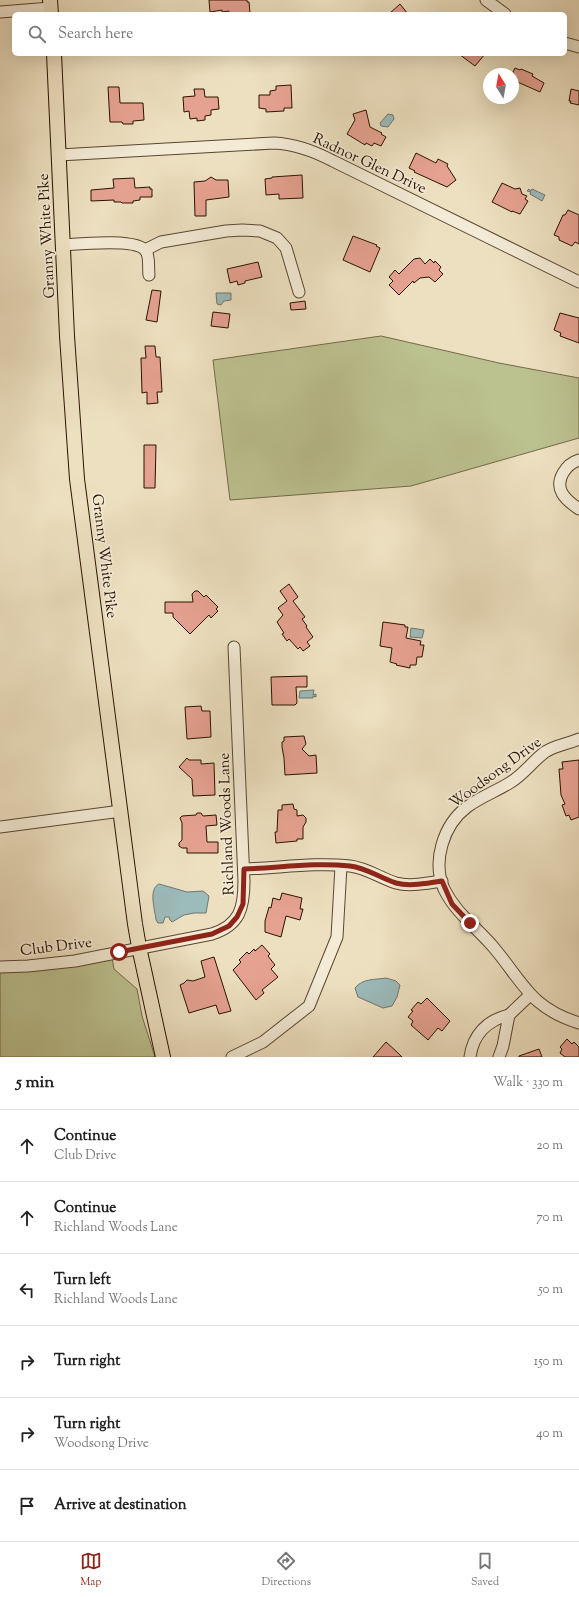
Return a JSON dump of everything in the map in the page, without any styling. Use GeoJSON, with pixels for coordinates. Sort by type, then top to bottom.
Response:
{"type":"FeatureCollection","features":[{"type":"Feature","properties":{"kind":"main road","name":"Granny White Pike"},"geometry":{"type":"LineString","coordinates":[[54,56],[67,344],[77,479],[139,948],[163,1057]]}},
{"type":"Feature","properties":{"kind":"street"},"geometry":{"type":"LineString","coordinates":[[486,0],[502,12]]}},
{"type":"Feature","properties":{"kind":"street"},"geometry":{"type":"LineString","coordinates":[[0,12],[51,7]]}},
{"type":"Feature","properties":{"kind":"street"},"geometry":{"type":"LineString","coordinates":[[567,44],[579,47]]}},
{"type":"Feature","properties":{"kind":"street","name":"Radnor Glen Drive"},"geometry":{"type":"LineString","coordinates":[[59,155],[269,144],[292,145],[312,151],[333,160],[579,282]]}},
{"type":"Feature","properties":{"kind":"street"},"geometry":{"type":"LineString","coordinates":[[63,245],[120,243],[133,245],[145,250],[162,242],[226,231],[260,231],[277,238],[286,248],[292,263],[299,292]]}},
{"type":"Feature","properties":{"kind":"street"},"geometry":{"type":"LineString","coordinates":[[145,250],[149,276]]}},
{"type":"Feature","properties":{"kind":"street"},"geometry":{"type":"LineString","coordinates":[[579,460],[571,464],[565,470],[560,486],[564,496],[579,509]]}},
{"type":"Feature","properties":{"kind":"street","name":"Richland Woods Lane"},"geometry":{"type":"LineString","coordinates":[[139,948],[212,934],[229,926],[237,917],[243,904],[244,869],[234,647]]}},
{"type":"Feature","properties":{"kind":"street","name":"Woodsong Drive"},"geometry":{"type":"LineString","coordinates":[[579,739],[548,751],[537,758],[512,782],[472,804],[462,812],[450,826],[442,844],[440,863],[442,881],[448,896],[457,910],[495,949],[530,995],[551,1012],[579,1023]]}},
{"type":"Feature","properties":{"kind":"street"},"geometry":{"type":"LineString","coordinates":[[0,826],[121,811]]}},
{"type":"Feature","properties":{"kind":"street"},"geometry":{"type":"LineString","coordinates":[[244,869],[341,866],[360,868],[401,884],[442,881]]}},
{"type":"Feature","properties":{"kind":"street"},"geometry":{"type":"LineString","coordinates":[[232,1057],[263,1042],[309,1006],[337,937],[341,866]]}},
{"type":"Feature","properties":{"kind":"street","name":"Club Drive"},"geometry":{"type":"LineString","coordinates":[[0,967],[28,966],[74,961],[139,948]]}},
{"type":"Feature","properties":{"kind":"street"},"geometry":{"type":"LineString","coordinates":[[470,1057],[473,1044],[479,1032],[495,1020],[509,1015],[530,995]]}},
{"type":"Feature","properties":{"kind":"street"},"geometry":{"type":"LineString","coordinates":[[499,1057],[503,1046],[509,1015]]}},
{"type":"Feature","properties":{"kind":"green space"},"geometry":{"type":"Polygon","coordinates":[[[381,336],[499,363],[579,378],[579,438],[411,486],[230,500],[213,360],[381,336]]]}},
{"type":"Feature","properties":{"kind":"green space"},"geometry":{"type":"Polygon","coordinates":[[[112,958],[114,969],[137,989],[142,1016],[155,1057],[0,1057],[0,972],[112,958]]]}},
{"type":"Feature","properties":{"kind":"water"},"geometry":{"type":"Polygon","coordinates":[[[388,114],[393,115],[394,119],[388,127],[381,126],[380,123],[388,114]]]}},
{"type":"Feature","properties":{"kind":"water"},"geometry":{"type":"Polygon","coordinates":[[[529,189],[545,195],[542,201],[530,194],[531,192],[527,191],[529,189]]]}},
{"type":"Feature","properties":{"kind":"water"},"geometry":{"type":"Polygon","coordinates":[[[216,293],[231,293],[231,300],[224,301],[221,305],[217,304],[216,293]]]}},
{"type":"Feature","properties":{"kind":"water"},"geometry":{"type":"Polygon","coordinates":[[[411,628],[424,630],[422,638],[410,637],[411,628]]]}},
{"type":"Feature","properties":{"kind":"water"},"geometry":{"type":"Polygon","coordinates":[[[314,690],[313,695],[316,694],[316,697],[299,698],[300,691],[314,690]]]}},
{"type":"Feature","properties":{"kind":"water"},"geometry":{"type":"Polygon","coordinates":[[[159,884],[187,892],[203,891],[209,896],[206,913],[184,915],[172,922],[169,917],[165,917],[163,923],[158,923],[156,920],[153,895],[154,890],[159,884]]]}},
{"type":"Feature","properties":{"kind":"water"},"geometry":{"type":"Polygon","coordinates":[[[386,978],[396,981],[400,985],[397,997],[392,1006],[383,1008],[358,997],[355,988],[362,982],[386,978]]]}},
{"type":"Feature","properties":{"kind":"building"},"geometry":{"type":"Polygon","coordinates":[[[209,0],[247,0],[247,2],[249,2],[250,12],[222,12],[222,10],[210,12],[209,0]]]}},
{"type":"Feature","properties":{"kind":"building"},"geometry":{"type":"Polygon","coordinates":[[[400,4],[406,12],[391,12],[400,4]]]}},
{"type":"Feature","properties":{"kind":"building"},"geometry":{"type":"Polygon","coordinates":[[[462,56],[483,56],[475,66],[462,56]]]}},
{"type":"Feature","properties":{"kind":"building"},"geometry":{"type":"Polygon","coordinates":[[[519,70],[533,74],[532,76],[544,83],[540,92],[519,83],[519,70]]]}},
{"type":"Feature","properties":{"kind":"building"},"geometry":{"type":"Polygon","coordinates":[[[291,85],[292,108],[284,108],[284,111],[266,112],[266,109],[259,108],[259,95],[270,95],[270,91],[276,90],[276,86],[291,85]]]}},
{"type":"Feature","properties":{"kind":"building"},"geometry":{"type":"Polygon","coordinates":[[[108,87],[119,87],[120,103],[143,103],[144,120],[133,121],[133,124],[110,122],[108,87]]]}},
{"type":"Feature","properties":{"kind":"building"},"geometry":{"type":"Polygon","coordinates":[[[194,89],[204,89],[205,97],[218,97],[219,109],[211,110],[211,115],[205,116],[205,120],[197,121],[197,118],[190,119],[189,111],[184,112],[183,97],[195,96],[194,89]]]}},
{"type":"Feature","properties":{"kind":"building"},"geometry":{"type":"Polygon","coordinates":[[[571,89],[579,91],[579,105],[570,103],[571,101],[569,101],[571,89]]]}},
{"type":"Feature","properties":{"kind":"building"},"geometry":{"type":"Polygon","coordinates":[[[366,110],[370,127],[382,133],[381,134],[386,137],[381,146],[374,143],[372,146],[366,143],[365,145],[347,134],[355,120],[353,114],[366,110]]]}},
{"type":"Feature","properties":{"kind":"building"},"geometry":{"type":"Polygon","coordinates":[[[416,153],[436,163],[438,159],[448,164],[447,166],[456,180],[447,187],[414,172],[415,171],[409,168],[416,153]]]}},
{"type":"Feature","properties":{"kind":"building"},"geometry":{"type":"Polygon","coordinates":[[[302,175],[303,198],[279,199],[279,194],[266,195],[265,179],[272,177],[302,175]]]}},
{"type":"Feature","properties":{"kind":"building"},"geometry":{"type":"Polygon","coordinates":[[[211,177],[216,180],[228,180],[229,197],[206,200],[206,216],[195,216],[194,182],[205,181],[211,177]]]}},
{"type":"Feature","properties":{"kind":"building"},"geometry":{"type":"Polygon","coordinates":[[[134,178],[135,188],[150,187],[150,189],[152,189],[152,197],[140,197],[140,200],[133,201],[133,203],[114,202],[114,200],[91,201],[91,190],[114,188],[113,179],[134,178]]]}},
{"type":"Feature","properties":{"kind":"building"},"geometry":{"type":"Polygon","coordinates":[[[502,183],[515,189],[520,188],[522,194],[527,196],[525,199],[528,201],[520,214],[512,212],[492,202],[502,183]]]}},
{"type":"Feature","properties":{"kind":"building"},"geometry":{"type":"Polygon","coordinates":[[[568,210],[579,215],[579,244],[575,242],[572,246],[559,240],[559,237],[554,235],[563,215],[565,215],[568,210]]]}},
{"type":"Feature","properties":{"kind":"building"},"geometry":{"type":"Polygon","coordinates":[[[353,236],[377,245],[376,246],[380,248],[370,272],[343,260],[353,236]]]}},
{"type":"Feature","properties":{"kind":"building"},"geometry":{"type":"Polygon","coordinates":[[[420,258],[425,264],[430,259],[434,263],[435,261],[441,267],[439,270],[443,274],[435,282],[429,277],[420,278],[414,283],[413,281],[399,295],[389,285],[393,281],[389,277],[395,270],[399,274],[414,259],[420,258]]]}},
{"type":"Feature","properties":{"kind":"building"},"geometry":{"type":"Polygon","coordinates":[[[258,262],[262,277],[245,281],[245,283],[238,285],[237,281],[230,283],[227,269],[258,262]]]}},
{"type":"Feature","properties":{"kind":"building"},"geometry":{"type":"Polygon","coordinates":[[[152,290],[161,291],[157,322],[146,320],[152,290]]]}},
{"type":"Feature","properties":{"kind":"building"},"geometry":{"type":"Polygon","coordinates":[[[305,301],[306,309],[291,310],[290,303],[305,301]]]}},
{"type":"Feature","properties":{"kind":"building"},"geometry":{"type":"Polygon","coordinates":[[[213,312],[230,314],[228,328],[211,326],[213,312]]]}},
{"type":"Feature","properties":{"kind":"building"},"geometry":{"type":"Polygon","coordinates":[[[560,313],[579,318],[579,343],[560,336],[561,333],[554,330],[560,313]]]}},
{"type":"Feature","properties":{"kind":"building"},"geometry":{"type":"Polygon","coordinates":[[[145,346],[155,346],[156,357],[160,357],[162,392],[157,392],[158,403],[147,404],[147,392],[142,393],[141,358],[146,358],[145,346]]]}},
{"type":"Feature","properties":{"kind":"building"},"geometry":{"type":"Polygon","coordinates":[[[144,445],[156,445],[155,488],[144,488],[144,445]]]}},
{"type":"Feature","properties":{"kind":"building"},"geometry":{"type":"Polygon","coordinates":[[[289,584],[298,597],[293,601],[305,617],[302,619],[313,637],[307,642],[310,646],[303,651],[300,647],[298,649],[289,639],[287,641],[277,622],[283,615],[278,608],[287,601],[280,591],[289,584]]]}},
{"type":"Feature","properties":{"kind":"building"},"geometry":{"type":"Polygon","coordinates":[[[195,591],[198,591],[204,597],[206,595],[218,607],[216,609],[218,611],[211,618],[209,615],[190,634],[173,617],[173,613],[165,613],[165,602],[193,602],[192,594],[195,591]]]}},
{"type":"Feature","properties":{"kind":"building"},"geometry":{"type":"Polygon","coordinates":[[[383,622],[405,625],[405,627],[408,627],[406,638],[421,641],[420,645],[424,645],[422,657],[417,657],[416,665],[410,665],[410,668],[390,662],[392,648],[380,646],[383,622]]]}},
{"type":"Feature","properties":{"kind":"building"},"geometry":{"type":"Polygon","coordinates":[[[307,676],[307,687],[296,687],[297,703],[295,705],[272,705],[271,677],[307,676]]]}},
{"type":"Feature","properties":{"kind":"building"},"geometry":{"type":"Polygon","coordinates":[[[201,706],[202,711],[210,711],[211,737],[187,739],[185,707],[201,706]]]}},
{"type":"Feature","properties":{"kind":"building"},"geometry":{"type":"Polygon","coordinates":[[[304,736],[306,744],[302,749],[309,756],[316,755],[317,773],[285,775],[282,747],[284,737],[304,736]]]}},
{"type":"Feature","properties":{"kind":"building"},"geometry":{"type":"Polygon","coordinates":[[[187,758],[189,760],[201,760],[201,764],[214,763],[215,795],[193,796],[192,779],[179,767],[187,758]]]}},
{"type":"Feature","properties":{"kind":"building"},"geometry":{"type":"Polygon","coordinates":[[[579,760],[579,817],[571,820],[569,815],[566,816],[562,805],[565,804],[561,795],[559,769],[563,769],[562,762],[579,760]]]}},
{"type":"Feature","properties":{"kind":"building"},"geometry":{"type":"Polygon","coordinates":[[[293,804],[294,809],[297,810],[297,816],[303,815],[306,818],[306,822],[303,827],[303,839],[276,843],[275,832],[277,832],[278,810],[282,810],[282,805],[293,804]]]}},
{"type":"Feature","properties":{"kind":"building"},"geometry":{"type":"Polygon","coordinates":[[[197,813],[201,813],[203,816],[216,815],[217,825],[206,826],[207,842],[218,842],[218,853],[187,853],[187,848],[182,848],[179,846],[179,843],[182,840],[182,823],[180,818],[182,816],[196,815],[197,813]]]}},
{"type":"Feature","properties":{"kind":"building"},"geometry":{"type":"Polygon","coordinates":[[[282,893],[302,898],[300,909],[303,909],[300,920],[286,916],[281,937],[265,932],[265,921],[269,907],[271,908],[273,898],[280,900],[282,893]]]}},
{"type":"Feature","properties":{"kind":"building"},"geometry":{"type":"Polygon","coordinates":[[[262,945],[270,954],[268,956],[275,965],[271,969],[278,977],[262,990],[264,993],[256,1000],[233,970],[241,962],[239,960],[247,952],[249,954],[254,949],[255,951],[262,945]]]}},
{"type":"Feature","properties":{"kind":"building"},"geometry":{"type":"Polygon","coordinates":[[[214,957],[231,1011],[219,1014],[216,1005],[189,1013],[180,985],[187,980],[193,981],[205,977],[201,961],[214,957]]]}},
{"type":"Feature","properties":{"kind":"building"},"geometry":{"type":"Polygon","coordinates":[[[427,998],[450,1021],[442,1031],[438,1028],[428,1040],[411,1025],[413,1021],[408,1017],[413,1011],[411,1010],[418,1002],[421,1004],[427,998]]]}},
{"type":"Feature","properties":{"kind":"building"},"geometry":{"type":"Polygon","coordinates":[[[567,1039],[572,1044],[574,1042],[579,1047],[579,1057],[565,1057],[560,1053],[562,1049],[560,1047],[567,1039]]]}},
{"type":"Feature","properties":{"kind":"building"},"geometry":{"type":"Polygon","coordinates":[[[386,1042],[397,1052],[402,1057],[373,1057],[386,1042]]]}},
{"type":"Feature","properties":{"kind":"building"},"geometry":{"type":"Polygon","coordinates":[[[539,1049],[542,1057],[519,1057],[519,1056],[539,1049]]]}},
{"type":"Feature","properties":{"kind":"route"},"geometry":{"type":"LineString","coordinates":[[119,952],[212,934],[229,926],[237,917],[243,904],[244,869],[334,865],[360,868],[395,883],[401,884],[408,885],[442,881],[452,904],[470,923]]}}]}
